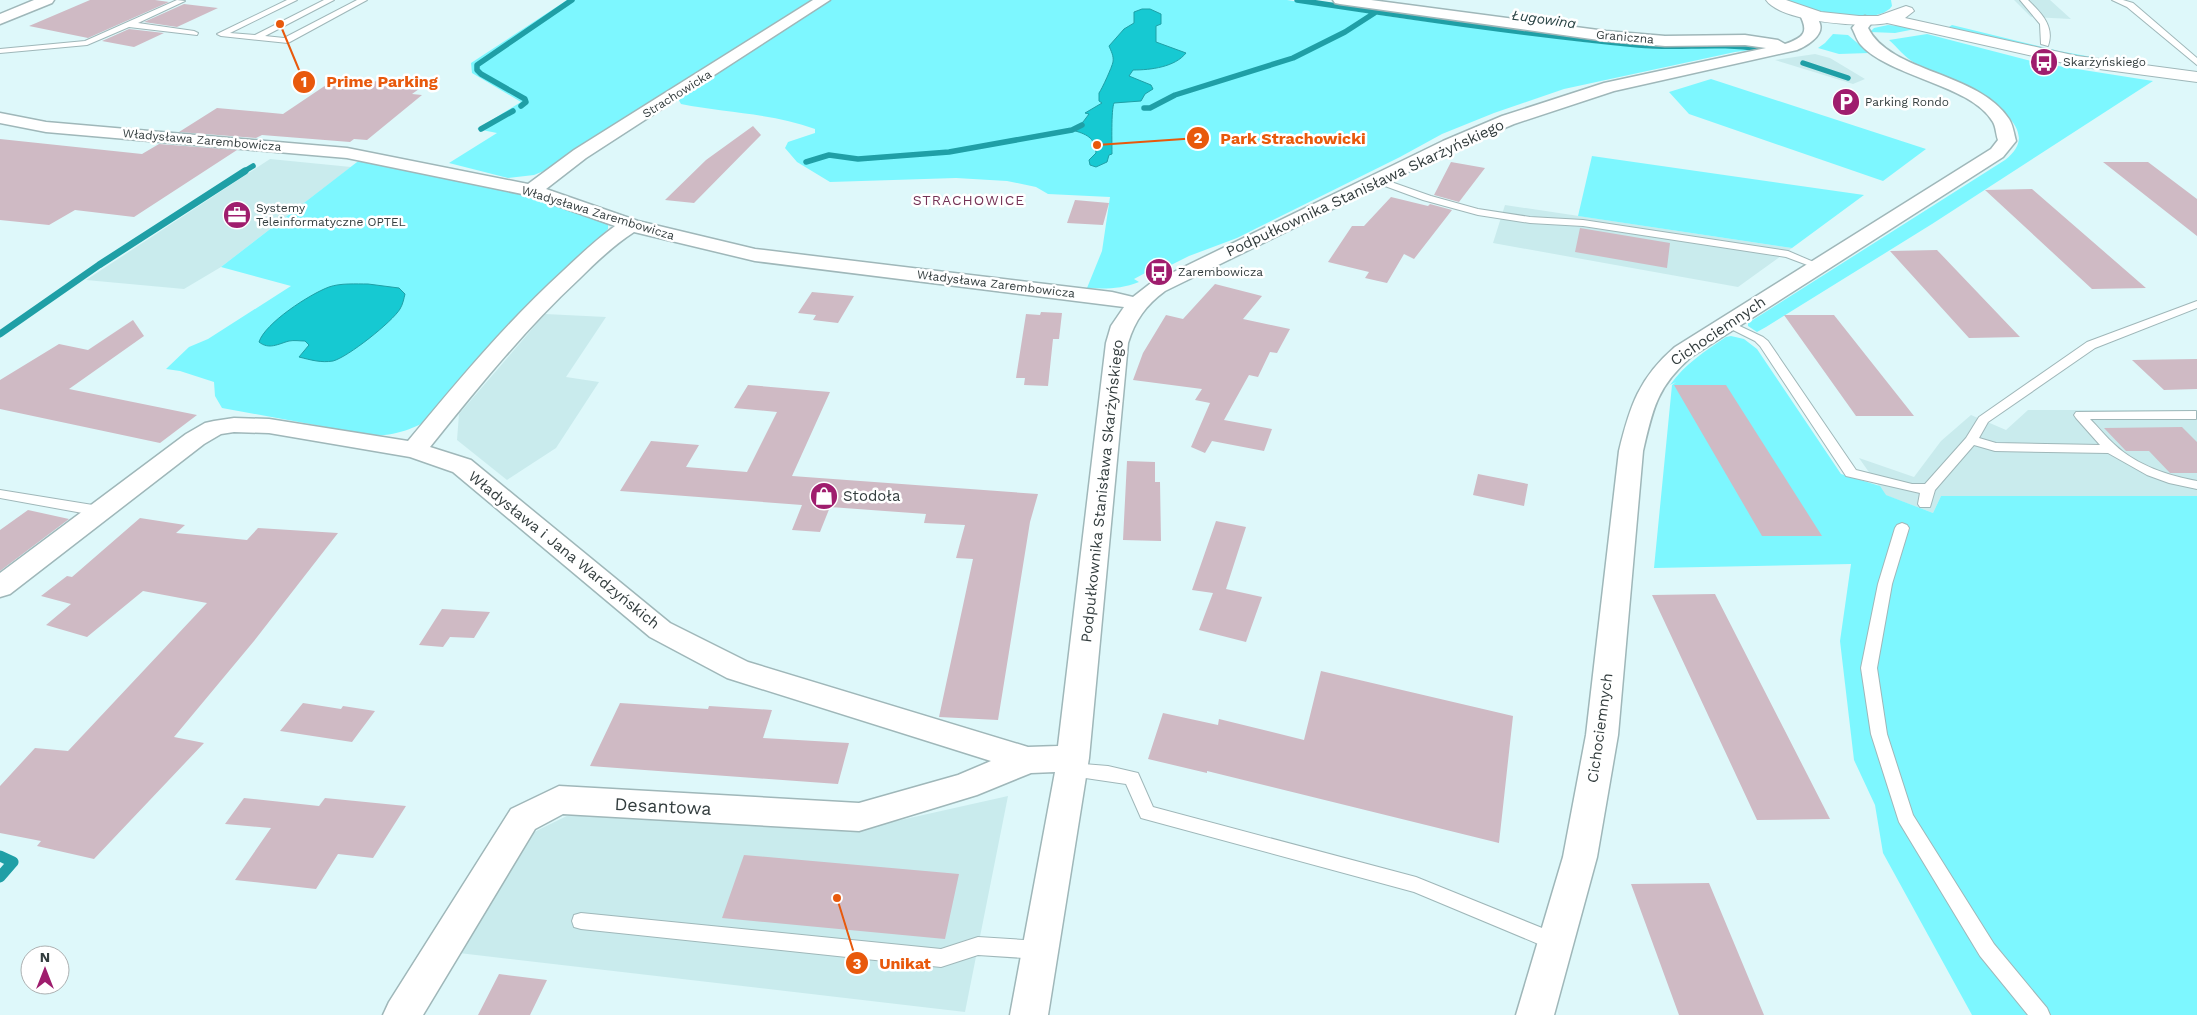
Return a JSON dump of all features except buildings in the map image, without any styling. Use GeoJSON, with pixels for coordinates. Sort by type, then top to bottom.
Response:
{"type":"FeatureCollection","features":[{"type":"Feature","properties":{"kind":"main road"},"geometry":{"type":"LineString","coordinates":[[1774,0],[1806,13],[1835,19],[1877,20],[2077,61],[2197,77]]}},
{"type":"Feature","properties":{"kind":"main road"},"geometry":{"type":"LineString","coordinates":[[1877,20],[1905,13],[1907,3],[1936,17],[2045,44],[2126,60],[2197,68]]}},
{"type":"Feature","properties":{"kind":"street"},"geometry":{"type":"LineString","coordinates":[[0,19],[47,0]]}},
{"type":"Feature","properties":{"kind":"street","name":"Strachowicka"},"geometry":{"type":"LineString","coordinates":[[532,190],[580,154],[824,0]]}},
{"type":"Feature","properties":{"kind":"street","name":"Graniczna"},"geometry":{"type":"LineString","coordinates":[[1340,0],[1606,36],[1658,40],[1745,40],[1791,47]]}},
{"type":"Feature","properties":{"kind":"street","name":"Podpułkownika Stanisława Skarżyńskiego"},"geometry":{"type":"LineString","coordinates":[[1029,1015],[1072,764],[1117,343],[1122,326],[1138,304],[1168,281],[1449,145],[1539,109],[1610,87],[1791,47],[1803,42],[1813,30],[1813,25],[1806,13]]}},
{"type":"Feature","properties":{"kind":"street","name":"Cichociemnych"},"geometry":{"type":"LineString","coordinates":[[1534,1015],[1580,857],[1602,735],[1631,451],[1640,412],[1650,385],[1667,365],[1683,352],[1997,153],[2006,141],[2003,124],[1991,109],[1966,92],[1893,59],[1871,45],[1860,32],[1860,28],[1877,20]]}},
{"type":"Feature","properties":{"kind":"street","name":"Władysława Zarembowicza"},"geometry":{"type":"LineString","coordinates":[[0,118],[50,128],[347,153],[532,190],[631,225],[755,255],[1112,298],[1138,304]]}},
{"type":"Feature","properties":{"kind":"street"},"geometry":{"type":"LineString","coordinates":[[414,450],[502,344],[549,294],[616,234],[631,225]]}},
{"type":"Feature","properties":{"kind":"street","name":"Władysława i Jana Wardzyńskich"},"geometry":{"type":"LineString","coordinates":[[0,587],[195,438],[214,428],[234,425],[270,426],[414,450],[462,466],[660,630],[738,670],[1028,760],[1072,764]]}},
{"type":"Feature","properties":{"kind":"street","name":"Desantowa"},"geometry":{"type":"LineString","coordinates":[[402,1015],[523,819],[559,800],[859,817],[965,786],[1028,760]]}},
{"type":"Feature","properties":{"kind":"lane"},"geometry":{"type":"LineString","coordinates":[[293,0],[221,34],[285,41],[363,0]]}},
{"type":"Feature","properties":{"kind":"lane"},"geometry":{"type":"LineString","coordinates":[[256,38],[330,0]]}},
{"type":"Feature","properties":{"kind":"lane"},"geometry":{"type":"LineString","coordinates":[[2024,0],[2040,17],[2047,30],[2045,44]]}},
{"type":"Feature","properties":{"kind":"lane"},"geometry":{"type":"LineString","coordinates":[[2116,0],[2130,5],[2197,62]]}},
{"type":"Feature","properties":{"kind":"lane"},"geometry":{"type":"LineString","coordinates":[[0,51],[87,44],[181,1]]}},
{"type":"Feature","properties":{"kind":"lane"},"geometry":{"type":"LineString","coordinates":[[128,24],[194,33]]}},
{"type":"Feature","properties":{"kind":"lane"},"geometry":{"type":"LineString","coordinates":[[1377,180],[1436,201],[1470,210],[1555,223],[1583,223],[1778,253],[1818,266]]}},
{"type":"Feature","properties":{"kind":"lane"},"geometry":{"type":"LineString","coordinates":[[1925,504],[1928,489],[1971,440],[1984,420],[2091,345],[2197,304]]}},
{"type":"Feature","properties":{"kind":"lane"},"geometry":{"type":"LineString","coordinates":[[1727,324],[1759,339],[1764,344],[1852,473],[1912,488],[1928,489]]}},
{"type":"Feature","properties":{"kind":"lane"},"geometry":{"type":"LineString","coordinates":[[2196,415],[2080,415],[2111,449],[2132,464],[2157,476],[2197,485]]}},
{"type":"Feature","properties":{"kind":"lane"},"geometry":{"type":"LineString","coordinates":[[1971,440],[1995,447],[2111,449]]}},
{"type":"Feature","properties":{"kind":"lane"},"geometry":{"type":"LineString","coordinates":[[0,494],[99,511]]}},
{"type":"Feature","properties":{"kind":"lane"},"geometry":{"type":"LineString","coordinates":[[1902,528],[1885,584],[1869,668],[1879,734],[1905,817],[1987,950],[2040,1015]]}},
{"type":"Feature","properties":{"kind":"lane"},"geometry":{"type":"LineString","coordinates":[[1072,764],[1132,778],[1147,813],[1416,885],[1556,942]]}},
{"type":"Feature","properties":{"kind":"lane"},"geometry":{"type":"LineString","coordinates":[[581,921],[941,958],[978,946],[1040,950]]}},
{"type":"Feature","properties":{"kind":"shaded area"},"geometry":{"type":"Polygon","coordinates":[[[567,0],[1287,0],[1400,18],[1585,42],[1655,49],[1735,47],[1751,50],[1564,89],[1494,113],[1442,134],[1400,157],[1237,238],[1189,256],[1153,274],[1147,272],[1134,279],[1139,282],[1120,287],[1087,288],[1102,251],[1110,197],[1048,194],[1036,187],[1007,181],[956,178],[830,182],[797,162],[785,148],[788,142],[815,133],[815,129],[765,116],[681,104],[677,97],[551,168],[534,175],[508,178],[449,163],[497,133],[477,129],[521,102],[472,73],[471,63],[567,0]]]}},
{"type":"Feature","properties":{"kind":"shaded area"},"geometry":{"type":"Polygon","coordinates":[[[1786,0],[1891,0],[1892,6],[1884,12],[1872,16],[1857,16],[1824,12],[1786,0]]]}},
{"type":"Feature","properties":{"kind":"shaded area"},"geometry":{"type":"Polygon","coordinates":[[[2014,0],[2050,0],[2071,19],[2031,17],[2014,0]]]}},
{"type":"Feature","properties":{"kind":"shaded area"},"geometry":{"type":"Polygon","coordinates":[[[1150,9],[1161,14],[1161,24],[1156,26],[1156,42],[1186,53],[1176,62],[1169,65],[1133,70],[1129,76],[1151,85],[1153,89],[1145,94],[1141,101],[1114,103],[1112,154],[1109,155],[1107,162],[1096,167],[1090,165],[1089,160],[1096,153],[1094,143],[1089,137],[1072,130],[1083,122],[1089,114],[1085,113],[1102,103],[1099,101],[1099,93],[1113,62],[1109,46],[1124,29],[1134,23],[1134,12],[1150,9]]]}},
{"type":"Feature","properties":{"kind":"shaded area"},"geometry":{"type":"Polygon","coordinates":[[[1888,25],[1920,28],[1895,33],[1870,32],[1874,28],[1888,25]]]}},
{"type":"Feature","properties":{"kind":"shaded area"},"geometry":{"type":"Polygon","coordinates":[[[1952,25],[2059,51],[2119,62],[2034,48],[1949,27],[1952,25]]]}},
{"type":"Feature","properties":{"kind":"shaded area"},"geometry":{"type":"Polygon","coordinates":[[[1833,34],[1848,35],[1869,53],[1839,54],[1818,48],[1833,34]]]}},
{"type":"Feature","properties":{"kind":"shaded area"},"geometry":{"type":"Polygon","coordinates":[[[1927,34],[2039,63],[2153,81],[1932,224],[1757,332],[1748,326],[1748,323],[2005,160],[2018,145],[2017,130],[2007,115],[1969,89],[1911,61],[1889,40],[1927,34]]]}},
{"type":"Feature","properties":{"kind":"shaded area"},"geometry":{"type":"Polygon","coordinates":[[[1815,54],[1830,58],[1865,79],[1853,84],[1775,60],[1815,54]]]}},
{"type":"Feature","properties":{"kind":"shaded area"},"geometry":{"type":"Polygon","coordinates":[[[1711,79],[1926,149],[1883,181],[1689,114],[1669,92],[1711,79]]]}},
{"type":"Feature","properties":{"kind":"shaded area"},"geometry":{"type":"Polygon","coordinates":[[[1592,156],[1864,195],[1792,248],[1578,216],[1592,156]]]}},
{"type":"Feature","properties":{"kind":"shaded area"},"geometry":{"type":"Polygon","coordinates":[[[270,159],[351,167],[221,267],[184,289],[86,280],[270,159]]]}},
{"type":"Feature","properties":{"kind":"shaded area"},"geometry":{"type":"Polygon","coordinates":[[[361,159],[542,199],[608,223],[608,229],[438,414],[416,427],[401,432],[375,436],[222,408],[215,396],[214,382],[180,371],[166,369],[189,347],[208,339],[291,286],[221,267],[361,159]]]}},
{"type":"Feature","properties":{"kind":"shaded area"},"geometry":{"type":"Polygon","coordinates":[[[1505,205],[1792,248],[1738,287],[1493,243],[1505,205]]]}},
{"type":"Feature","properties":{"kind":"shaded area"},"geometry":{"type":"Polygon","coordinates":[[[348,284],[368,284],[399,288],[405,294],[402,305],[395,315],[379,330],[340,358],[324,362],[299,357],[309,345],[305,341],[291,341],[270,346],[259,342],[270,326],[300,302],[329,287],[348,284]]]}},
{"type":"Feature","properties":{"kind":"shaded area"},"geometry":{"type":"Polygon","coordinates":[[[545,314],[606,317],[566,377],[599,382],[556,448],[507,480],[457,440],[459,414],[545,314]]]}},
{"type":"Feature","properties":{"kind":"shaded area"},"geometry":{"type":"Polygon","coordinates":[[[1731,336],[1744,339],[1757,349],[1841,474],[1880,486],[1886,495],[1933,513],[1941,496],[2197,496],[2197,1015],[1972,1015],[1883,853],[1875,805],[1854,760],[1840,641],[1851,564],[1654,568],[1672,385],[1676,382],[1670,385],[1696,358],[1710,347],[1731,336]]]}},
{"type":"Feature","properties":{"kind":"shaded area"},"geometry":{"type":"Polygon","coordinates":[[[2028,410],[2197,410],[2197,496],[1941,496],[1933,513],[1885,495],[1859,458],[1914,477],[1941,441],[1971,415],[2006,430],[2028,410]]]}},
{"type":"Feature","properties":{"kind":"shaded area"},"geometry":{"type":"Polygon","coordinates":[[[1008,796],[965,1012],[459,953],[530,834],[577,811],[816,830],[874,826],[1008,796]]]}},
{"type":"Feature","properties":{"kind":"waterway"},"geometry":{"type":"LineString","coordinates":[[521,106],[526,102],[525,99],[481,74],[477,70],[477,65],[572,0]]}},
{"type":"Feature","properties":{"kind":"waterway","name":"Ługowina"},"geometry":{"type":"LineString","coordinates":[[1297,0],[1467,25],[1595,41],[1653,46],[1729,46],[1759,49]]}},
{"type":"Feature","properties":{"kind":"waterway"},"geometry":{"type":"LineString","coordinates":[[1144,108],[1150,108],[1175,95],[1293,58],[1345,32],[1376,12]]}},
{"type":"Feature","properties":{"kind":"waterway"},"geometry":{"type":"LineString","coordinates":[[1803,63],[1848,78]]}},
{"type":"Feature","properties":{"kind":"waterway"},"geometry":{"type":"LineString","coordinates":[[481,129],[513,111]]}},
{"type":"Feature","properties":{"kind":"waterway"},"geometry":{"type":"LineString","coordinates":[[806,162],[829,155],[858,159],[949,152],[1072,130],[1082,125]]}},
{"type":"Feature","properties":{"kind":"waterway"},"geometry":{"type":"LineString","coordinates":[[243,172],[253,166]]}},
{"type":"Feature","properties":{"kind":"waterway"},"geometry":{"type":"LineString","coordinates":[[0,334],[99,265],[245,171]]}},
{"type":"Feature","properties":{"kind":"waterway"},"geometry":{"type":"LineString","coordinates":[[0,856],[13,862],[0,877]]}},
{"type":"Feature","properties":{"kind":"place","name":"Prime Parking"},"geometry":{"type":"Point","coordinates":[280,24]}},
{"type":"Feature","properties":{"kind":"place","name":"Skarżyńskiego"},"geometry":{"type":"Point","coordinates":[2044,62]}},
{"type":"Feature","properties":{"kind":"place","name":"Parking Rondo"},"geometry":{"type":"Point","coordinates":[1846,102]}},
{"type":"Feature","properties":{"kind":"place","name":"Park Strachowicki"},"geometry":{"type":"Point","coordinates":[1097,145]}},
{"type":"Feature","properties":{"kind":"place","name":"Systemy Teleinformatyczne OPTEL"},"geometry":{"type":"Point","coordinates":[237,215]}},
{"type":"Feature","properties":{"kind":"place","name":"Zarembowicza"},"geometry":{"type":"Point","coordinates":[1159,272]}},
{"type":"Feature","properties":{"kind":"place","name":"Stodoła"},"geometry":{"type":"Point","coordinates":[824,496]}},
{"type":"Feature","properties":{"kind":"place","name":"Unikat"},"geometry":{"type":"Point","coordinates":[837,898]}},
{"type":"Feature","properties":{"kind":"district","name":"STRACHOWICE"},"geometry":{"type":"Point","coordinates":[969,200]}}]}
